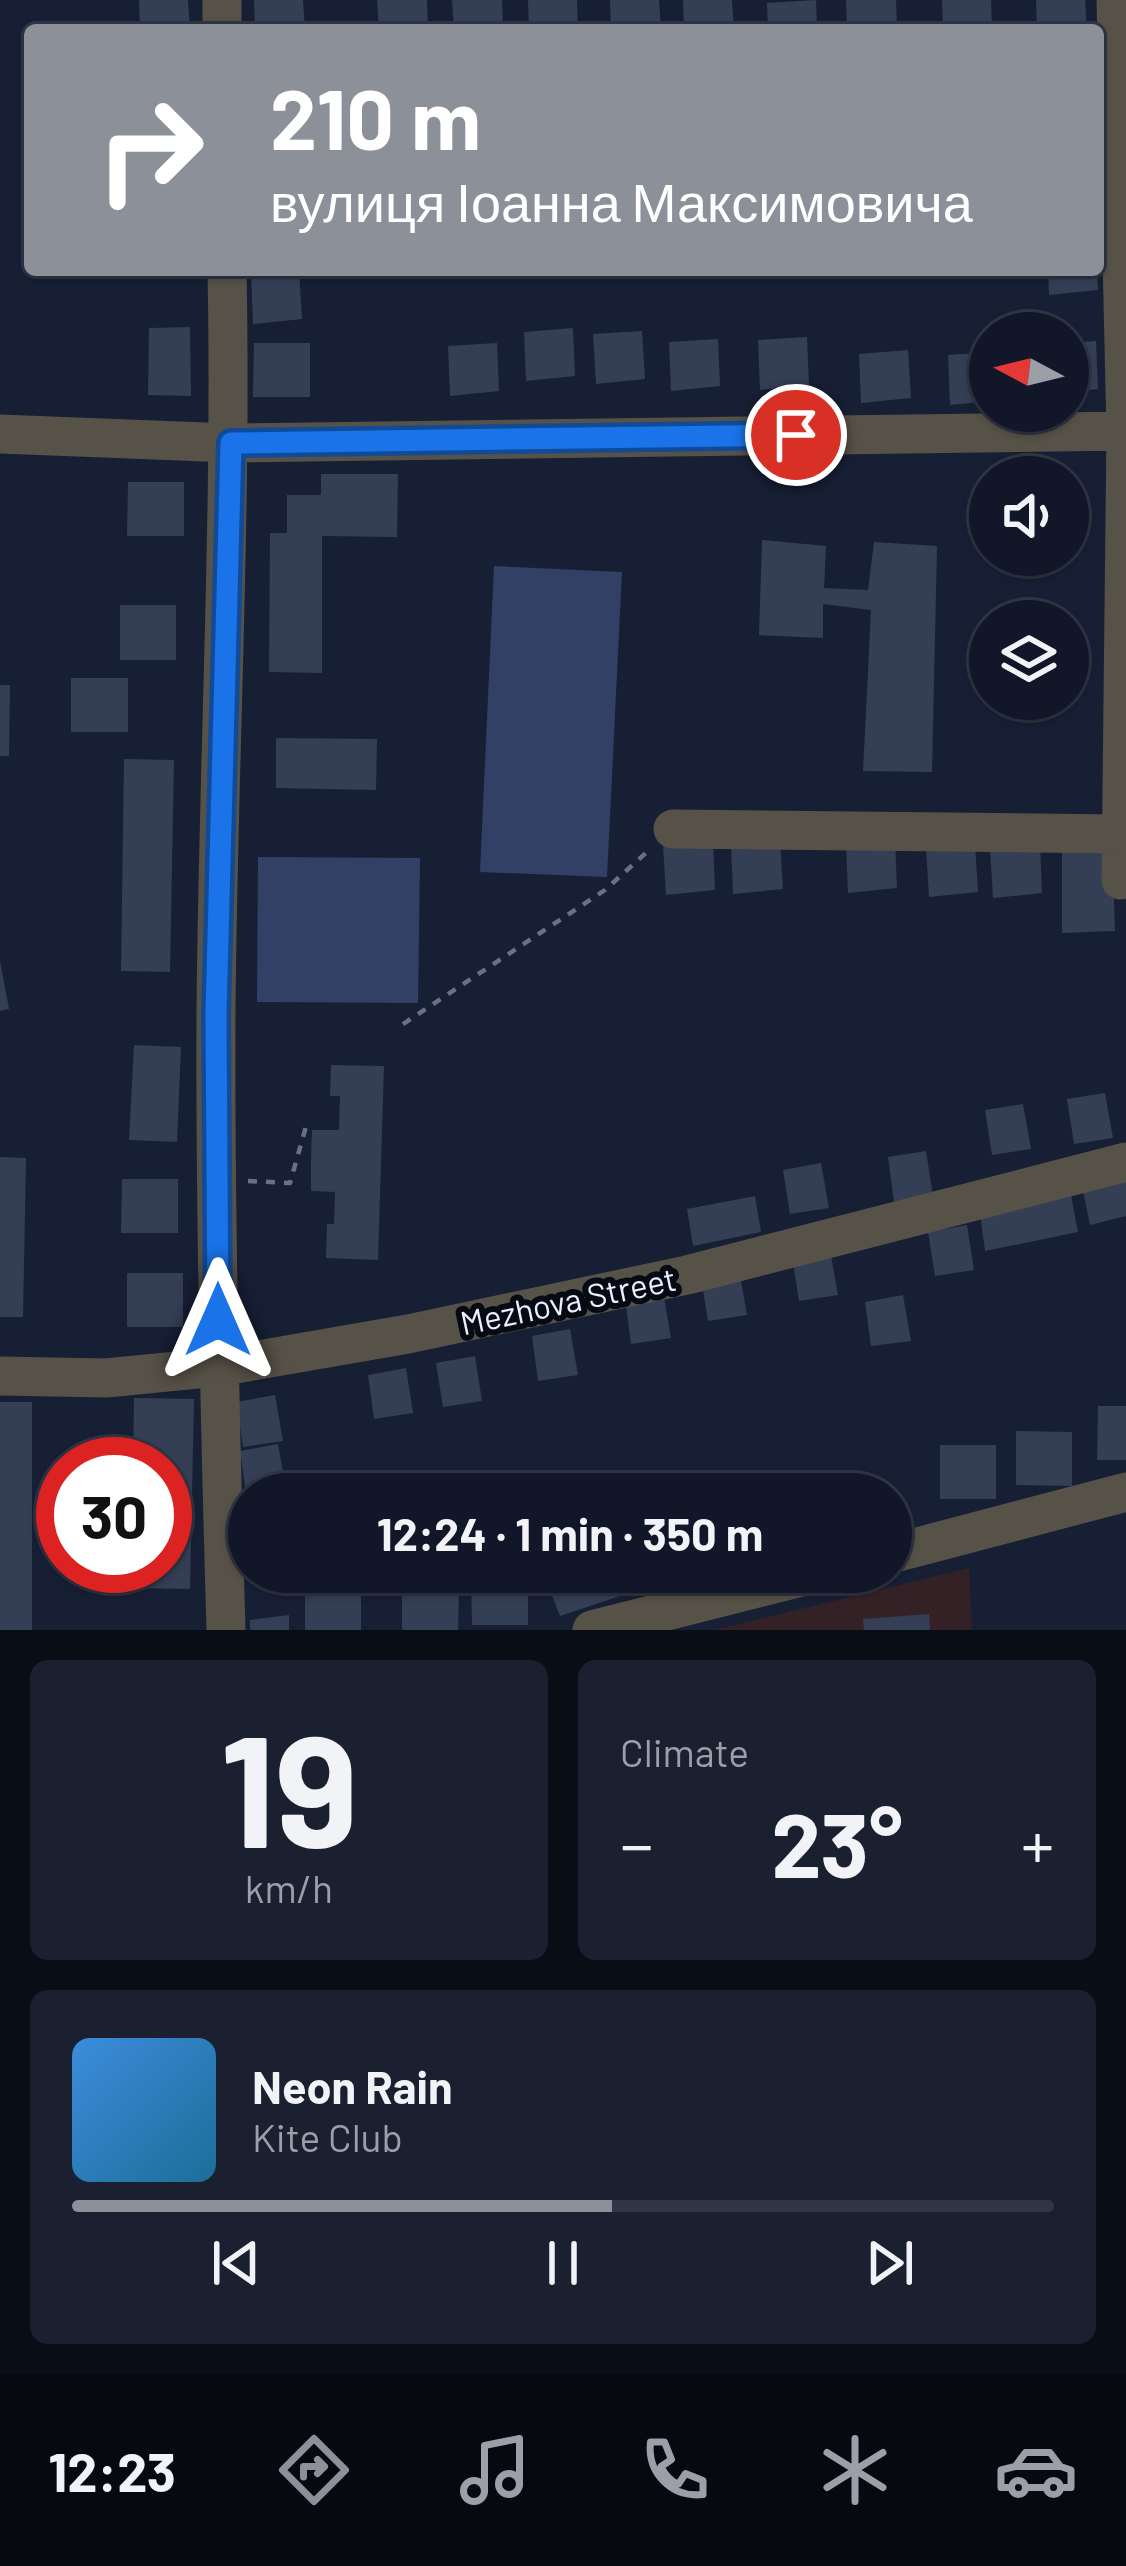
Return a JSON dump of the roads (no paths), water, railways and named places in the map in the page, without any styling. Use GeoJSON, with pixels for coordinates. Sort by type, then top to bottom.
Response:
{"type":"FeatureCollection","features":[{"type":"Feature","properties":{"kind":"street"},"geometry":{"type":"LineString","coordinates":[[1116,0],[1126,431],[1120,880]]}},
{"type":"Feature","properties":{"kind":"street"},"geometry":{"type":"LineString","coordinates":[[226,1630],[218,1367],[216,1014],[231,443],[227,276]]}},
{"type":"Feature","properties":{"kind":"street"},"geometry":{"type":"LineString","coordinates":[[0,434],[231,443],[1126,431]]}},
{"type":"Feature","properties":{"kind":"street"},"geometry":{"type":"LineString","coordinates":[[673,829],[1121,834]]}},
{"type":"Feature","properties":{"kind":"street","name":"Mezhova Street"},"geometry":{"type":"LineString","coordinates":[[0,1376],[106,1378],[218,1367],[407,1334],[687,1274],[1126,1162]]}},
{"type":"Feature","properties":{"kind":"street"},"geometry":{"type":"LineString","coordinates":[[912,1548],[1126,1492]]}},
{"type":"Feature","properties":{"kind":"street"},"geometry":{"type":"LineString","coordinates":[[592,1630],[738,1593]]}}]}
